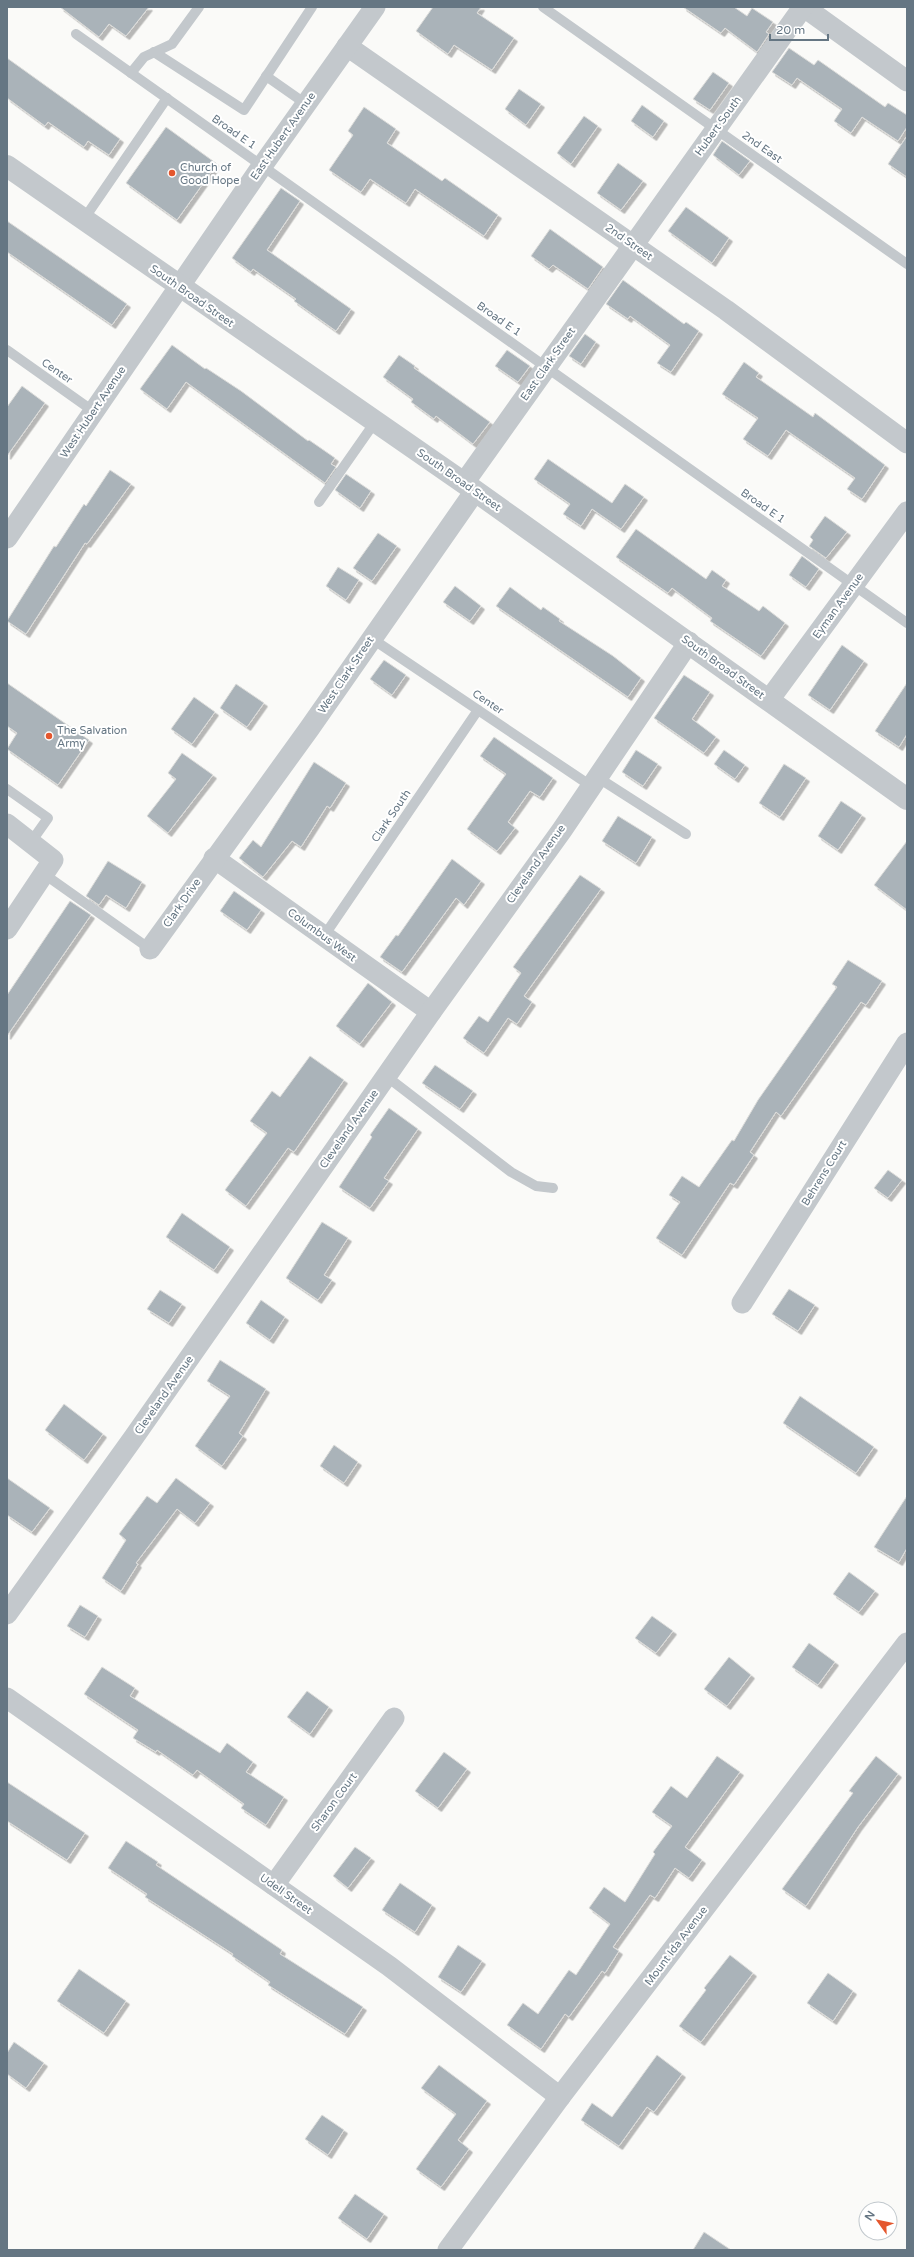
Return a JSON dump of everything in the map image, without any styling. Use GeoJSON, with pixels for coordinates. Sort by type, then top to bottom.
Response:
{"type":"FeatureCollection","features":[{"type":"Feature","properties":{"kind":"street","name":"East Hubert Avenue"},"geometry":{"type":"LineString","coordinates":[[179,287],[262,166],[375,7]]}},
{"type":"Feature","properties":{"kind":"street","name":"Hubert South"},"geometry":{"type":"LineString","coordinates":[[633,246],[803,7]]}},
{"type":"Feature","properties":{"kind":"street"},"geometry":{"type":"LineString","coordinates":[[803,7],[907,81]]}},
{"type":"Feature","properties":{"kind":"street","name":"2nd Street"},"geometry":{"type":"LineString","coordinates":[[347,46],[726,310],[907,443]]}},
{"type":"Feature","properties":{"kind":"street","name":"South Broad Street"},"geometry":{"type":"LineString","coordinates":[[7,166],[179,287],[469,487],[689,642],[907,799]]}},
{"type":"Feature","properties":{"kind":"street","name":"East Clark Street"},"geometry":{"type":"LineString","coordinates":[[469,487],[546,367],[633,246]]}},
{"type":"Feature","properties":{"kind":"street","name":"West Hubert Avenue"},"geometry":{"type":"LineString","coordinates":[[7,538],[179,287]]}},
{"type":"Feature","properties":{"kind":"street","name":"West Clark Street"},"geometry":{"type":"LineString","coordinates":[[214,858],[308,729],[371,638],[469,487]]}},
{"type":"Feature","properties":{"kind":"street","name":"Eyman Avenue"},"geometry":{"type":"LineString","coordinates":[[769,700],[907,512]]}},
{"type":"Feature","properties":{"kind":"street","name":"Cleveland Avenue"},"geometry":{"type":"LineString","coordinates":[[7,1614],[139,1430],[386,1076],[594,782],[689,642]]}},
{"type":"Feature","properties":{"kind":"street"},"geometry":{"type":"LineString","coordinates":[[7,824],[31,842],[49,867],[7,929]]}},
{"type":"Feature","properties":{"kind":"street","name":"Columbus West"},"geometry":{"type":"LineString","coordinates":[[214,858],[431,1012]]}},
{"type":"Feature","properties":{"kind":"street","name":"Clark Drive"},"geometry":{"type":"LineString","coordinates":[[150,949],[214,858]]}},
{"type":"Feature","properties":{"kind":"street","name":"Behrens Court"},"geometry":{"type":"LineString","coordinates":[[742,1303],[907,1043]]}},
{"type":"Feature","properties":{"kind":"street","name":"Mount Ida Avenue"},"geometry":{"type":"LineString","coordinates":[[448,2250],[560,2097],[907,1643]]}},
{"type":"Feature","properties":{"kind":"street","name":"Udell Street"},"geometry":{"type":"LineString","coordinates":[[7,1698],[389,1966],[560,2097]]}},
{"type":"Feature","properties":{"kind":"street","name":"Sharon Court"},"geometry":{"type":"LineString","coordinates":[[274,1885],[394,1718]]}},
{"type":"Feature","properties":{"kind":"lane"},"geometry":{"type":"LineString","coordinates":[[131,73],[144,57],[172,44],[199,7]]}},
{"type":"Feature","properties":{"kind":"lane"},"geometry":{"type":"LineString","coordinates":[[154,52],[244,110],[312,7]]}},
{"type":"Feature","properties":{"kind":"lane","name":"2nd East"},"geometry":{"type":"LineString","coordinates":[[543,7],[907,264]]}},
{"type":"Feature","properties":{"kind":"lane","name":"Broad E 1"},"geometry":{"type":"LineString","coordinates":[[76,34],[907,623]]}},
{"type":"Feature","properties":{"kind":"lane"},"geometry":{"type":"LineString","coordinates":[[266,76],[306,104]]}},
{"type":"Feature","properties":{"kind":"lane"},"geometry":{"type":"LineString","coordinates":[[84,219],[167,98]]}},
{"type":"Feature","properties":{"kind":"lane","name":"Center"},"geometry":{"type":"LineString","coordinates":[[7,350],[93,411]]}},
{"type":"Feature","properties":{"kind":"lane"},"geometry":{"type":"LineString","coordinates":[[319,502],[375,422]]}},
{"type":"Feature","properties":{"kind":"lane","name":"Center"},"geometry":{"type":"LineString","coordinates":[[371,638],[478,710],[594,782],[686,834]]}},
{"type":"Feature","properties":{"kind":"lane","name":"Clark South"},"geometry":{"type":"LineString","coordinates":[[324,936],[478,710]]}},
{"type":"Feature","properties":{"kind":"lane"},"geometry":{"type":"LineString","coordinates":[[7,789],[48,818],[31,842]]}},
{"type":"Feature","properties":{"kind":"lane"},"geometry":{"type":"LineString","coordinates":[[49,867],[150,949]]}},
{"type":"Feature","properties":{"kind":"lane"},"geometry":{"type":"LineString","coordinates":[[386,1076],[511,1172],[536,1186],[553,1188]]}},
{"type":"Feature","properties":{"kind":"building"},"geometry":{"type":"Polygon","coordinates":[[[60,7],[149,7],[126,36],[109,24],[99,37],[60,7]]]}},
{"type":"Feature","properties":{"kind":"building"},"geometry":{"type":"Polygon","coordinates":[[[433,7],[481,7],[477,13],[514,38],[492,70],[454,45],[448,54],[416,31],[433,7]]]}},
{"type":"Feature","properties":{"kind":"building"},"geometry":{"type":"Polygon","coordinates":[[[683,7],[734,7],[747,16],[752,8],[773,22],[766,32],[769,34],[757,52],[725,28],[721,33],[683,7]]]}},
{"type":"Feature","properties":{"kind":"building"},"geometry":{"type":"Polygon","coordinates":[[[789,48],[814,65],[818,60],[885,107],[888,103],[907,115],[907,127],[898,141],[862,117],[851,133],[834,121],[842,109],[797,78],[792,85],[772,72],[789,48]]]}},
{"type":"Feature","properties":{"kind":"building"},"geometry":{"type":"Polygon","coordinates":[[[7,58],[120,139],[109,155],[88,141],[84,147],[48,122],[45,126],[7,98],[7,58]]]}},
{"type":"Feature","properties":{"kind":"building"},"geometry":{"type":"Polygon","coordinates":[[[713,72],[729,83],[710,110],[693,99],[713,72]]]}},
{"type":"Feature","properties":{"kind":"building"},"geometry":{"type":"Polygon","coordinates":[[[519,89],[541,104],[526,125],[505,109],[519,89]]]}},
{"type":"Feature","properties":{"kind":"building"},"geometry":{"type":"Polygon","coordinates":[[[642,105],[664,121],[653,137],[631,121],[642,105]]]}},
{"type":"Feature","properties":{"kind":"building"},"geometry":{"type":"Polygon","coordinates":[[[364,107],[396,129],[387,143],[442,181],[445,178],[498,215],[484,236],[415,189],[406,203],[370,179],[361,192],[329,170],[353,135],[348,131],[364,107]]]}},
{"type":"Feature","properties":{"kind":"building"},"geometry":{"type":"Polygon","coordinates":[[[584,116],[598,126],[571,164],[557,153],[584,116]]]}},
{"type":"Feature","properties":{"kind":"building","name":"Church of Good Hope"},"geometry":{"type":"Polygon","coordinates":[[[166,127],[217,164],[177,220],[126,183],[166,127]]]}},
{"type":"Feature","properties":{"kind":"building"},"geometry":{"type":"Polygon","coordinates":[[[907,136],[907,177],[888,164],[907,136]]]}},
{"type":"Feature","properties":{"kind":"building"},"geometry":{"type":"Polygon","coordinates":[[[722,141],[750,161],[739,175],[713,155],[722,141]]]}},
{"type":"Feature","properties":{"kind":"building"},"geometry":{"type":"Polygon","coordinates":[[[618,163],[643,181],[621,210],[597,193],[618,163]]]}},
{"type":"Feature","properties":{"kind":"building"},"geometry":{"type":"Polygon","coordinates":[[[281,188],[300,201],[267,250],[351,309],[336,331],[294,301],[296,299],[253,269],[251,272],[232,258],[281,188]]]}},
{"type":"Feature","properties":{"kind":"building"},"geometry":{"type":"Polygon","coordinates":[[[686,207],[729,238],[712,263],[668,231],[686,207]]]}},
{"type":"Feature","properties":{"kind":"building"},"geometry":{"type":"Polygon","coordinates":[[[7,221],[127,304],[112,325],[7,252],[7,221]]]}},
{"type":"Feature","properties":{"kind":"building"},"geometry":{"type":"Polygon","coordinates":[[[550,229],[603,267],[588,289],[553,265],[549,269],[531,256],[550,229]]]}},
{"type":"Feature","properties":{"kind":"building"},"geometry":{"type":"Polygon","coordinates":[[[623,280],[684,324],[686,322],[699,331],[671,372],[657,363],[670,345],[630,316],[628,319],[606,304],[623,280]]]}},
{"type":"Feature","properties":{"kind":"building"},"geometry":{"type":"Polygon","coordinates":[[[585,334],[596,342],[581,364],[569,356],[585,334]]]}},
{"type":"Feature","properties":{"kind":"building"},"geometry":{"type":"Polygon","coordinates":[[[172,345],[205,369],[206,368],[241,391],[308,441],[309,440],[335,458],[331,464],[336,467],[325,483],[186,382],[167,409],[140,389],[172,345]]]}},
{"type":"Feature","properties":{"kind":"building"},"geometry":{"type":"Polygon","coordinates":[[[507,350],[530,366],[518,382],[495,366],[507,350]]]}},
{"type":"Feature","properties":{"kind":"building"},"geometry":{"type":"Polygon","coordinates":[[[399,355],[415,366],[414,368],[490,422],[473,444],[436,416],[434,419],[411,402],[413,399],[383,377],[399,355]]]}},
{"type":"Feature","properties":{"kind":"building"},"geometry":{"type":"Polygon","coordinates":[[[744,362],[759,373],[756,377],[813,417],[815,413],[885,465],[862,499],[847,489],[855,478],[786,430],[768,456],[743,439],[758,418],[722,394],[744,362]]]}},
{"type":"Feature","properties":{"kind":"building"},"geometry":{"type":"Polygon","coordinates":[[[22,386],[45,403],[7,456],[7,407],[22,386]]]}},
{"type":"Feature","properties":{"kind":"building"},"geometry":{"type":"Polygon","coordinates":[[[548,459],[612,503],[625,484],[644,497],[621,529],[592,509],[581,526],[563,514],[570,504],[534,479],[548,459]]]}},
{"type":"Feature","properties":{"kind":"building"},"geometry":{"type":"Polygon","coordinates":[[[110,470],[131,484],[87,544],[85,543],[26,634],[7,621],[54,546],[56,547],[84,504],[86,506],[110,470]]]}},
{"type":"Feature","properties":{"kind":"building"},"geometry":{"type":"Polygon","coordinates":[[[346,474],[371,491],[360,508],[335,490],[346,474]]]}},
{"type":"Feature","properties":{"kind":"building"},"geometry":{"type":"Polygon","coordinates":[[[825,516],[847,532],[826,558],[809,546],[813,540],[810,537],[825,516]]]}},
{"type":"Feature","properties":{"kind":"building"},"geometry":{"type":"Polygon","coordinates":[[[636,529],[706,579],[712,570],[726,580],[722,586],[759,611],[763,606],[785,623],[761,656],[710,621],[712,618],[672,588],[668,593],[616,557],[636,529]]]}},
{"type":"Feature","properties":{"kind":"building"},"geometry":{"type":"Polygon","coordinates":[[[378,533],[397,546],[372,581],[353,568],[378,533]]]}},
{"type":"Feature","properties":{"kind":"building"},"geometry":{"type":"Polygon","coordinates":[[[802,556],[819,569],[806,587],[789,575],[802,556]]]}},
{"type":"Feature","properties":{"kind":"building"},"geometry":{"type":"Polygon","coordinates":[[[338,567],[359,580],[346,600],[326,586],[338,567]]]}},
{"type":"Feature","properties":{"kind":"building"},"geometry":{"type":"Polygon","coordinates":[[[455,586],[481,606],[470,621],[443,602],[455,586]]]}},
{"type":"Feature","properties":{"kind":"building"},"geometry":{"type":"Polygon","coordinates":[[[510,587],[541,610],[543,607],[560,619],[559,621],[613,656],[641,678],[628,697],[496,606],[510,587]]]}},
{"type":"Feature","properties":{"kind":"building"},"geometry":{"type":"Polygon","coordinates":[[[842,645],[864,661],[830,710],[808,695],[842,645]]]}},
{"type":"Feature","properties":{"kind":"building"},"geometry":{"type":"Polygon","coordinates":[[[384,660],[406,675],[392,695],[370,679],[384,660]]]}},
{"type":"Feature","properties":{"kind":"building"},"geometry":{"type":"Polygon","coordinates":[[[684,675],[710,692],[692,719],[716,737],[704,753],[654,718],[684,675]]]}},
{"type":"Feature","properties":{"kind":"building","name":"The Salvation Army"},"geometry":{"type":"Polygon","coordinates":[[[7,683],[89,740],[58,785],[7,749],[17,733],[7,726],[7,683]]]}},
{"type":"Feature","properties":{"kind":"building"},"geometry":{"type":"Polygon","coordinates":[[[907,683],[907,734],[899,747],[875,731],[907,683]]]}},
{"type":"Feature","properties":{"kind":"building"},"geometry":{"type":"Polygon","coordinates":[[[236,684],[264,703],[247,727],[220,708],[236,684]]]}},
{"type":"Feature","properties":{"kind":"building"},"geometry":{"type":"Polygon","coordinates":[[[194,697],[215,712],[192,744],[171,729],[194,697]]]}},
{"type":"Feature","properties":{"kind":"building"},"geometry":{"type":"Polygon","coordinates":[[[494,737],[553,778],[540,797],[530,791],[508,822],[515,828],[497,851],[467,829],[506,774],[480,756],[494,737]]]}},
{"type":"Feature","properties":{"kind":"building"},"geometry":{"type":"Polygon","coordinates":[[[636,750],[658,764],[643,786],[622,772],[636,750]]]}},
{"type":"Feature","properties":{"kind":"building"},"geometry":{"type":"Polygon","coordinates":[[[724,750],[745,765],[735,779],[714,764],[724,750]]]}},
{"type":"Feature","properties":{"kind":"building"},"geometry":{"type":"Polygon","coordinates":[[[182,753],[213,775],[168,833],[147,816],[176,779],[168,773],[182,753]]]}},
{"type":"Feature","properties":{"kind":"building"},"geometry":{"type":"Polygon","coordinates":[[[314,762],[346,783],[330,808],[327,806],[301,847],[292,841],[263,877],[239,858],[253,840],[261,847],[314,762]]]}},
{"type":"Feature","properties":{"kind":"building"},"geometry":{"type":"Polygon","coordinates":[[[784,764],[806,778],[780,817],[759,803],[784,764]]]}},
{"type":"Feature","properties":{"kind":"building"},"geometry":{"type":"Polygon","coordinates":[[[841,801],[862,815],[838,850],[818,836],[841,801]]]}},
{"type":"Feature","properties":{"kind":"building"},"geometry":{"type":"Polygon","coordinates":[[[618,816],[652,837],[636,863],[602,841],[618,816]]]}},
{"type":"Feature","properties":{"kind":"building"},"geometry":{"type":"Polygon","coordinates":[[[907,841],[907,910],[874,885],[907,841]]]}},
{"type":"Feature","properties":{"kind":"building"},"geometry":{"type":"Polygon","coordinates":[[[452,859],[481,881],[464,905],[456,898],[402,972],[380,957],[396,935],[398,936],[452,859]]]}},
{"type":"Feature","properties":{"kind":"building"},"geometry":{"type":"Polygon","coordinates":[[[108,861],[142,882],[126,908],[106,895],[99,905],[86,896],[108,861]]]}},
{"type":"Feature","properties":{"kind":"building"},"geometry":{"type":"Polygon","coordinates":[[[580,875],[601,889],[524,996],[532,1002],[517,1024],[508,1018],[484,1053],[463,1038],[479,1016],[488,1022],[521,973],[513,967],[580,875]]]}},
{"type":"Feature","properties":{"kind":"building"},"geometry":{"type":"Polygon","coordinates":[[[234,891],[261,910],[247,930],[220,911],[234,891]]]}},
{"type":"Feature","properties":{"kind":"building"},"geometry":{"type":"Polygon","coordinates":[[[70,901],[91,915],[7,1036],[7,995],[70,901]]]}},
{"type":"Feature","properties":{"kind":"building"},"geometry":{"type":"Polygon","coordinates":[[[848,960],[882,981],[866,1005],[861,1002],[781,1116],[776,1112],[750,1152],[754,1155],[734,1185],[730,1183],[682,1255],[656,1238],[680,1202],[669,1195],[682,1176],[699,1187],[732,1140],[734,1141],[758,1100],[837,987],[832,984],[848,960]]]}},
{"type":"Feature","properties":{"kind":"building"},"geometry":{"type":"Polygon","coordinates":[[[368,983],[392,1002],[360,1044],[336,1026],[368,983]]]}},
{"type":"Feature","properties":{"kind":"building"},"geometry":{"type":"Polygon","coordinates":[[[310,1056],[344,1080],[294,1152],[288,1148],[246,1206],[225,1190],[267,1133],[250,1121],[272,1091],[280,1097],[310,1056]]]}},
{"type":"Feature","properties":{"kind":"building"},"geometry":{"type":"Polygon","coordinates":[[[435,1065],[473,1091],[460,1109],[422,1083],[435,1065]]]}},
{"type":"Feature","properties":{"kind":"building"},"geometry":{"type":"Polygon","coordinates":[[[389,1108],[418,1129],[384,1178],[389,1181],[370,1208],[339,1187],[372,1137],[370,1135],[389,1108]]]}},
{"type":"Feature","properties":{"kind":"building"},"geometry":{"type":"Polygon","coordinates":[[[888,1170],[902,1180],[888,1198],[874,1188],[888,1170]]]}},
{"type":"Feature","properties":{"kind":"building"},"geometry":{"type":"Polygon","coordinates":[[[182,1213],[230,1247],[214,1270],[166,1237],[182,1213]]]}},
{"type":"Feature","properties":{"kind":"building"},"geometry":{"type":"Polygon","coordinates":[[[322,1222],[348,1238],[324,1275],[332,1280],[318,1300],[286,1278],[322,1222]]]}},
{"type":"Feature","properties":{"kind":"building"},"geometry":{"type":"Polygon","coordinates":[[[789,1289],[815,1305],[798,1331],[772,1314],[789,1289]]]}},
{"type":"Feature","properties":{"kind":"building"},"geometry":{"type":"Polygon","coordinates":[[[160,1290],[182,1304],[169,1323],[147,1309],[160,1290]]]}},
{"type":"Feature","properties":{"kind":"building"},"geometry":{"type":"Polygon","coordinates":[[[261,1300],[285,1317],[270,1340],[246,1323],[261,1300]]]}},
{"type":"Feature","properties":{"kind":"building"},"geometry":{"type":"Polygon","coordinates":[[[220,1360],[266,1389],[239,1433],[243,1436],[222,1466],[195,1446],[230,1396],[207,1381],[220,1360]]]}},
{"type":"Feature","properties":{"kind":"building"},"geometry":{"type":"Polygon","coordinates":[[[800,1396],[874,1447],[856,1473],[783,1423],[800,1396]]]}},
{"type":"Feature","properties":{"kind":"building"},"geometry":{"type":"Polygon","coordinates":[[[64,1404],[103,1434],[84,1460],[45,1430],[64,1404]]]}},
{"type":"Feature","properties":{"kind":"building"},"geometry":{"type":"Polygon","coordinates":[[[334,1445],[358,1462],[344,1483],[320,1466],[334,1445]]]}},
{"type":"Feature","properties":{"kind":"building"},"geometry":{"type":"Polygon","coordinates":[[[7,1478],[50,1508],[32,1532],[7,1515],[7,1478]]]}},
{"type":"Feature","properties":{"kind":"building"},"geometry":{"type":"Polygon","coordinates":[[[176,1478],[210,1503],[195,1523],[177,1509],[136,1563],[138,1564],[121,1591],[102,1578],[126,1540],[119,1534],[147,1496],[157,1503],[176,1478]]]}},
{"type":"Feature","properties":{"kind":"building"},"geometry":{"type":"Polygon","coordinates":[[[907,1496],[907,1548],[899,1562],[874,1547],[907,1496]]]}},
{"type":"Feature","properties":{"kind":"building"},"geometry":{"type":"Polygon","coordinates":[[[849,1572],[875,1591],[859,1612],[833,1594],[849,1572]]]}},
{"type":"Feature","properties":{"kind":"building"},"geometry":{"type":"Polygon","coordinates":[[[80,1605],[98,1616],[85,1637],[67,1626],[80,1605]]]}},
{"type":"Feature","properties":{"kind":"building"},"geometry":{"type":"Polygon","coordinates":[[[652,1616],[673,1631],[656,1653],[635,1638],[652,1616]]]}},
{"type":"Feature","properties":{"kind":"building"},"geometry":{"type":"Polygon","coordinates":[[[809,1643],[835,1662],[818,1685],[792,1667],[809,1643]]]}},
{"type":"Feature","properties":{"kind":"building"},"geometry":{"type":"Polygon","coordinates":[[[729,1657],[751,1675],[727,1706],[704,1689],[729,1657]]]}},
{"type":"Feature","properties":{"kind":"building"},"geometry":{"type":"Polygon","coordinates":[[[102,1667],[135,1688],[130,1696],[220,1753],[227,1743],[253,1762],[246,1772],[284,1797],[266,1825],[241,1808],[244,1804],[197,1770],[193,1775],[157,1750],[156,1752],[133,1738],[138,1730],[84,1694],[102,1667]]]}},
{"type":"Feature","properties":{"kind":"building"},"geometry":{"type":"Polygon","coordinates":[[[307,1691],[329,1707],[310,1734],[287,1717],[307,1691]]]}},
{"type":"Feature","properties":{"kind":"building"},"geometry":{"type":"Polygon","coordinates":[[[444,1752],[467,1769],[438,1808],[415,1791],[444,1752]]]}},
{"type":"Feature","properties":{"kind":"building"},"geometry":{"type":"Polygon","coordinates":[[[717,1756],[740,1772],[685,1847],[702,1860],[689,1878],[675,1868],[655,1898],[650,1895],[613,1947],[619,1951],[605,1973],[602,1971],[569,2017],[565,2014],[541,2049],[507,2025],[523,2003],[538,2014],[569,1970],[576,1975],[610,1924],[589,1908],[604,1887],[625,1902],[655,1854],[653,1852],[672,1826],[652,1812],[671,1786],[687,1798],[717,1756]]]}},
{"type":"Feature","properties":{"kind":"building"},"geometry":{"type":"Polygon","coordinates":[[[876,1756],[898,1774],[858,1827],[806,1906],[782,1889],[853,1793],[849,1791],[876,1756]]]}},
{"type":"Feature","properties":{"kind":"building"},"geometry":{"type":"Polygon","coordinates":[[[7,1782],[85,1833],[67,1860],[7,1821],[7,1782]]]}},
{"type":"Feature","properties":{"kind":"building"},"geometry":{"type":"Polygon","coordinates":[[[126,1841],[158,1862],[156,1865],[282,1950],[280,1954],[363,2007],[345,2034],[268,1985],[270,1982],[232,1956],[233,1954],[145,1897],[147,1894],[108,1868],[126,1841]]]}},
{"type":"Feature","properties":{"kind":"building"},"geometry":{"type":"Polygon","coordinates":[[[355,1847],[371,1858],[348,1888],[333,1876],[355,1847]]]}},
{"type":"Feature","properties":{"kind":"building"},"geometry":{"type":"Polygon","coordinates":[[[400,1883],[432,1905],[415,1932],[382,1910],[400,1883]]]}},
{"type":"Feature","properties":{"kind":"building"},"geometry":{"type":"Polygon","coordinates":[[[458,1945],[482,1961],[461,1992],[438,1977],[458,1945]]]}},
{"type":"Feature","properties":{"kind":"building"},"geometry":{"type":"Polygon","coordinates":[[[730,1955],[753,1973],[701,2042],[679,2026],[706,1990],[704,1988],[730,1955]]]}},
{"type":"Feature","properties":{"kind":"building"},"geometry":{"type":"Polygon","coordinates":[[[79,1969],[126,2001],[104,2033],[57,2001],[79,1969]]]}},
{"type":"Feature","properties":{"kind":"building"},"geometry":{"type":"Polygon","coordinates":[[[828,1973],[853,1991],[833,2021],[807,2003],[828,1973]]]}},
{"type":"Feature","properties":{"kind":"building"},"geometry":{"type":"Polygon","coordinates":[[[14,2042],[44,2063],[26,2088],[7,2074],[7,2053],[14,2042]]]}},
{"type":"Feature","properties":{"kind":"building"},"geometry":{"type":"Polygon","coordinates":[[[657,2055],[682,2074],[654,2112],[647,2107],[619,2146],[581,2120],[592,2103],[612,2117],[657,2055]]]}},
{"type":"Feature","properties":{"kind":"building"},"geometry":{"type":"Polygon","coordinates":[[[439,2065],[487,2101],[458,2140],[469,2149],[441,2187],[416,2169],[456,2114],[421,2088],[439,2065]]]}},
{"type":"Feature","properties":{"kind":"building"},"geometry":{"type":"Polygon","coordinates":[[[322,2115],[344,2130],[328,2155],[305,2139],[322,2115]]]}},
{"type":"Feature","properties":{"kind":"building"},"geometry":{"type":"Polygon","coordinates":[[[355,2194],[384,2214],[367,2239],[338,2218],[355,2194]]]}},
{"type":"Feature","properties":{"kind":"building"},"geometry":{"type":"Polygon","coordinates":[[[704,2232],[731,2250],[693,2250],[704,2232]]]}},
{"type":"Feature","properties":{"kind":"place","name":"Church of Good Hope"},"geometry":{"type":"Point","coordinates":[172,173]}},
{"type":"Feature","properties":{"kind":"place","name":"The Salvation Army"},"geometry":{"type":"Point","coordinates":[49,736]}}]}
